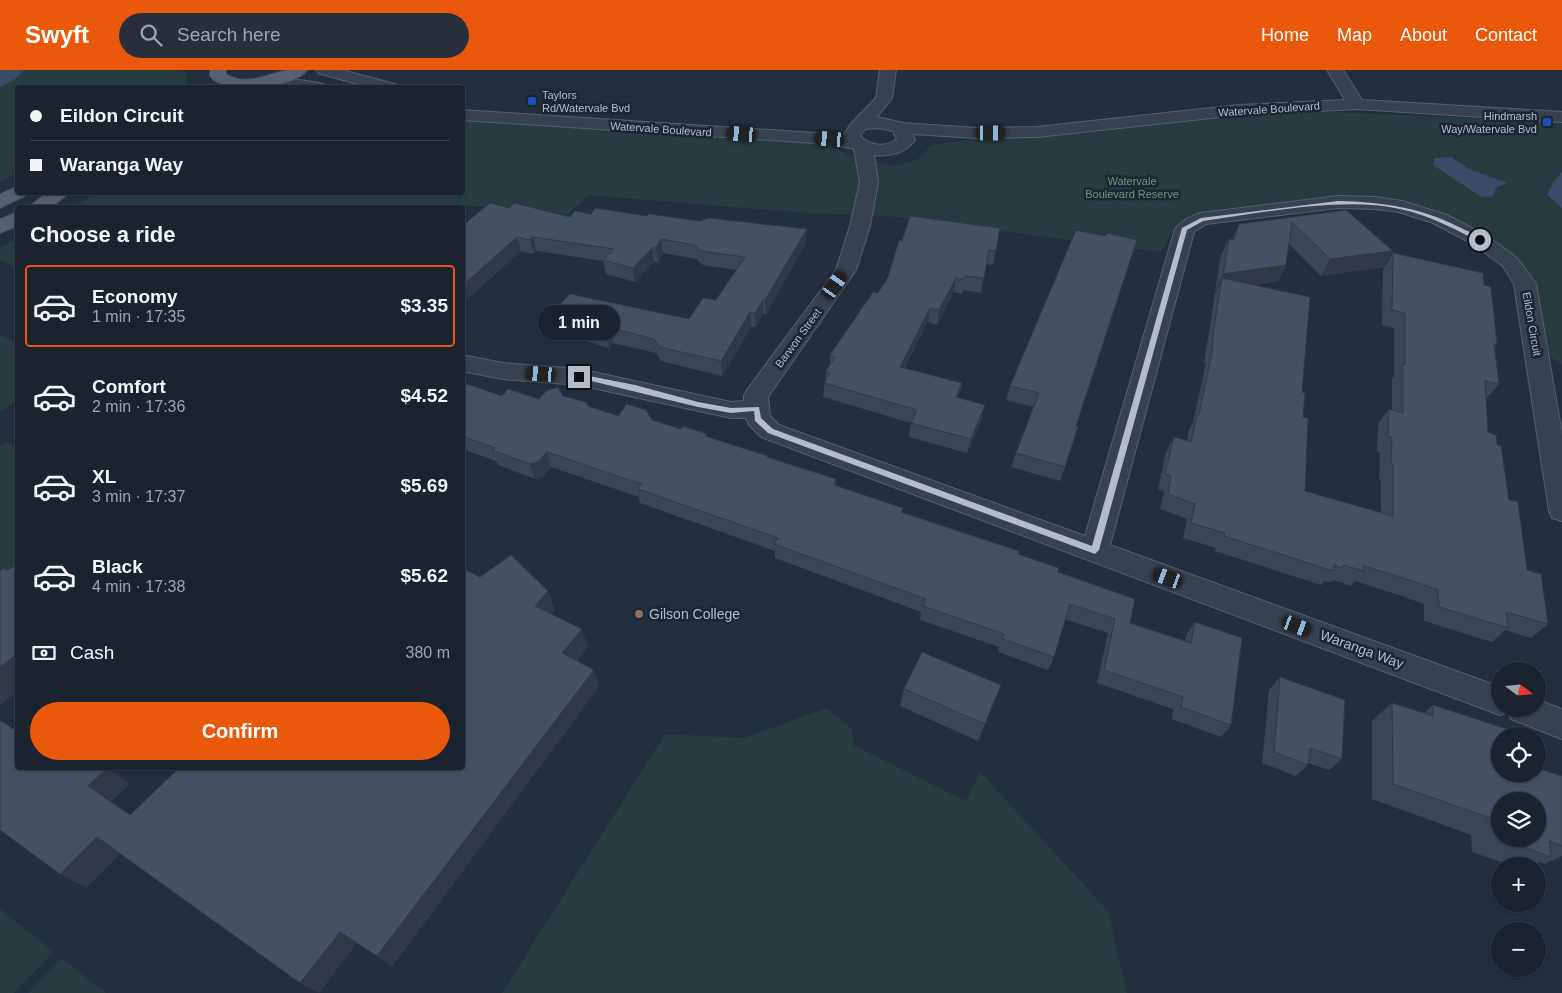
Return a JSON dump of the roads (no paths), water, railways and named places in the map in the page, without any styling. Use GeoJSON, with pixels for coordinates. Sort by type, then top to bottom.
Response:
{"type":"FeatureCollection","features":[{"type":"Feature","properties":{"kind":"main road"},"geometry":{"type":"LineString","coordinates":[[215,76],[239,84],[265,84],[298,70]]}},
{"type":"Feature","properties":{"kind":"main road"},"geometry":{"type":"LineString","coordinates":[[0,202],[15,194]]}},
{"type":"Feature","properties":{"kind":"main road"},"geometry":{"type":"LineString","coordinates":[[41,205],[57,195]]}},
{"type":"Feature","properties":{"kind":"main road"},"geometry":{"type":"LineString","coordinates":[[0,228],[15,220]]}},
{"type":"Feature","properties":{"kind":"street"},"geometry":{"type":"LineString","coordinates":[[324,70],[381,85]]}},
{"type":"Feature","properties":{"kind":"street"},"geometry":{"type":"LineString","coordinates":[[888,70],[884,98],[887,110],[898,127],[907,136],[903,144],[895,148]]}},
{"type":"Feature","properties":{"kind":"street"},"geometry":{"type":"LineString","coordinates":[[1335,70],[1357,104]]}},
{"type":"Feature","properties":{"kind":"street"},"geometry":{"type":"LineString","coordinates":[[265,84],[278,85]]}},
{"type":"Feature","properties":{"kind":"street"},"geometry":{"type":"LineString","coordinates":[[859,136],[884,98]]}},
{"type":"Feature","properties":{"kind":"street","name":"Watervale Boulevard"},"geometry":{"type":"LineString","coordinates":[[465,100],[859,136],[877,150],[895,148],[936,138],[976,133],[1066,129],[1239,110],[1357,104],[1382,108],[1562,117]]}},
{"type":"Feature","properties":{"kind":"street","name":"Watervale Boulevard"},"geometry":{"type":"LineString","coordinates":[[465,115],[830,139],[859,136],[878,122],[898,127],[976,133]]}},
{"type":"Feature","properties":{"kind":"street","name":"Barwon Street"},"geometry":{"type":"LineString","coordinates":[[757,408],[756,396],[846,270],[860,226],[869,182],[867,163],[859,136]]}},
{"type":"Feature","properties":{"kind":"street","name":"Barwon Street"},"geometry":{"type":"LineString","coordinates":[[869,182],[886,154],[895,148]]}},
{"type":"Feature","properties":{"kind":"street","name":"Eildon Circuit"},"geometry":{"type":"LineString","coordinates":[[1095,550],[1184,229],[1201,219],[1338,202],[1384,204],[1440,219],[1480,240],[1510,262],[1525,284],[1552,380],[1562,511]]}},
{"type":"Feature","properties":{"kind":"street"},"geometry":{"type":"LineString","coordinates":[[465,364],[504,371],[579,377],[731,410],[757,408]]}},
{"type":"Feature","properties":{"kind":"street","name":"Waranga Way"},"geometry":{"type":"LineString","coordinates":[[757,408],[758,419],[770,431],[1491,698]]}},
{"type":"Feature","properties":{"kind":"street"},"geometry":{"type":"LineString","coordinates":[[1546,718],[1562,724]]}},
{"type":"Feature","properties":{"kind":"water"},"geometry":{"type":"Polygon","coordinates":[[[0,70],[24,70],[15,79],[0,87],[0,70]]]}},
{"type":"Feature","properties":{"kind":"water"},"geometry":{"type":"Polygon","coordinates":[[[1451,157],[1469,169],[1507,183],[1497,187],[1492,197],[1480,196],[1433,165],[1435,158],[1451,157]]]}},
{"type":"Feature","properties":{"kind":"water"},"geometry":{"type":"Polygon","coordinates":[[[1562,172],[1562,208],[1547,195],[1552,184],[1562,172]]]}},
{"type":"Feature","properties":{"kind":"place","name":"Taylors Rd/Watervale Bvd"},"geometry":{"type":"Point","coordinates":[532,101]}},
{"type":"Feature","properties":{"kind":"place","name":"Hindmarsh Way/Watervale Bvd"},"geometry":{"type":"Point","coordinates":[1547,122]}},
{"type":"Feature","properties":{"kind":"place","name":"Gilson College"},"geometry":{"type":"Point","coordinates":[639,614]}},
{"type":"Feature","properties":{"kind":"park label","name":"Watervale Boulevard Reserve"},"geometry":{"type":"Point","coordinates":[1132,187]}}]}
